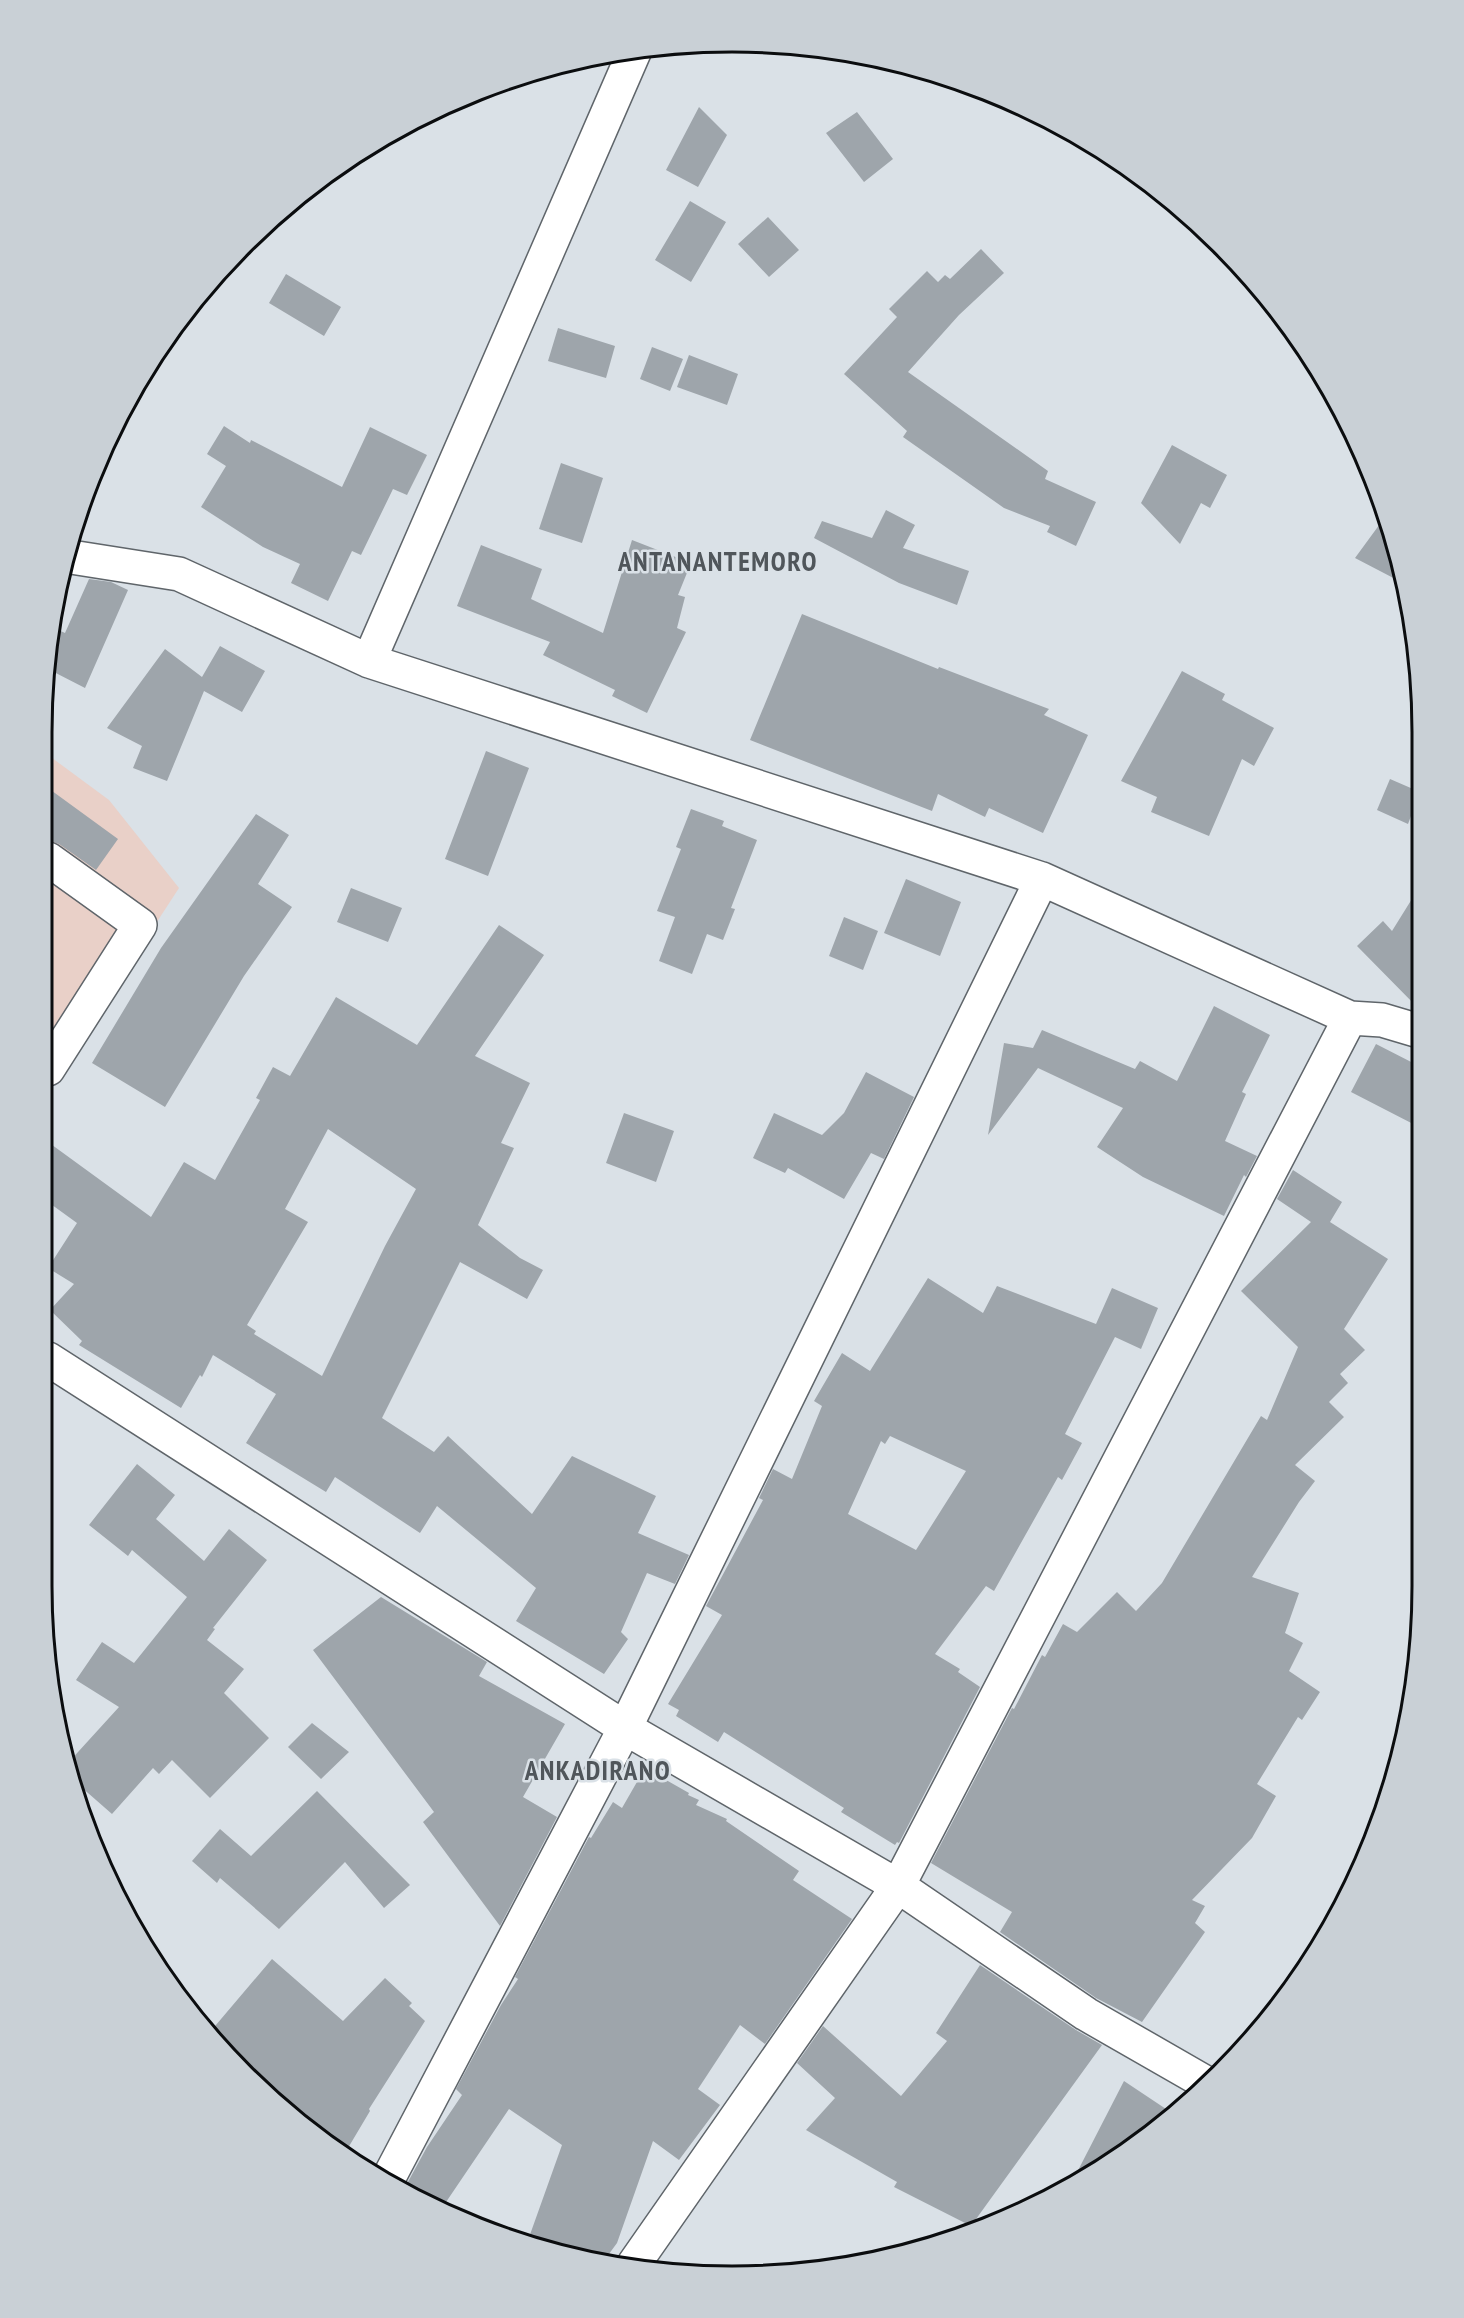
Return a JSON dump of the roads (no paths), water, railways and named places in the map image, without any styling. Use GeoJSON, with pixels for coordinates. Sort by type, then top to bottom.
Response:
{"type":"FeatureCollection","features":[{"type":"Feature","properties":{"kind":"street"},"geometry":{"type":"LineString","coordinates":[[369,661],[629,60]]}},
{"type":"Feature","properties":{"kind":"street"},"geometry":{"type":"LineString","coordinates":[[76,558],[179,574],[369,661],[1042,879],[1350,1018],[1383,1020],[1412,1029]]}},
{"type":"Feature","properties":{"kind":"street"},"geometry":{"type":"LineString","coordinates":[[52,862],[140,925],[52,1063]]}},
{"type":"Feature","properties":{"kind":"street"},"geometry":{"type":"LineString","coordinates":[[391,2173],[625,1728],[1042,879]]}},
{"type":"Feature","properties":{"kind":"street"},"geometry":{"type":"LineString","coordinates":[[637,2259],[898,1886],[1350,1018]]}},
{"type":"Feature","properties":{"kind":"street"},"geometry":{"type":"LineString","coordinates":[[1383,1020],[1412,1034]]}},
{"type":"Feature","properties":{"kind":"street"},"geometry":{"type":"LineString","coordinates":[[52,1362],[625,1728],[898,1886],[1086,2014],[1199,2079]]}},
{"type":"Feature","properties":{"kind":"district","name":"ANTANANTEMORO"},"geometry":{"type":"Point","coordinates":[718,562]}},
{"type":"Feature","properties":{"kind":"district","name":"ANKADIRANO"},"geometry":{"type":"Point","coordinates":[598,1771]}}]}
